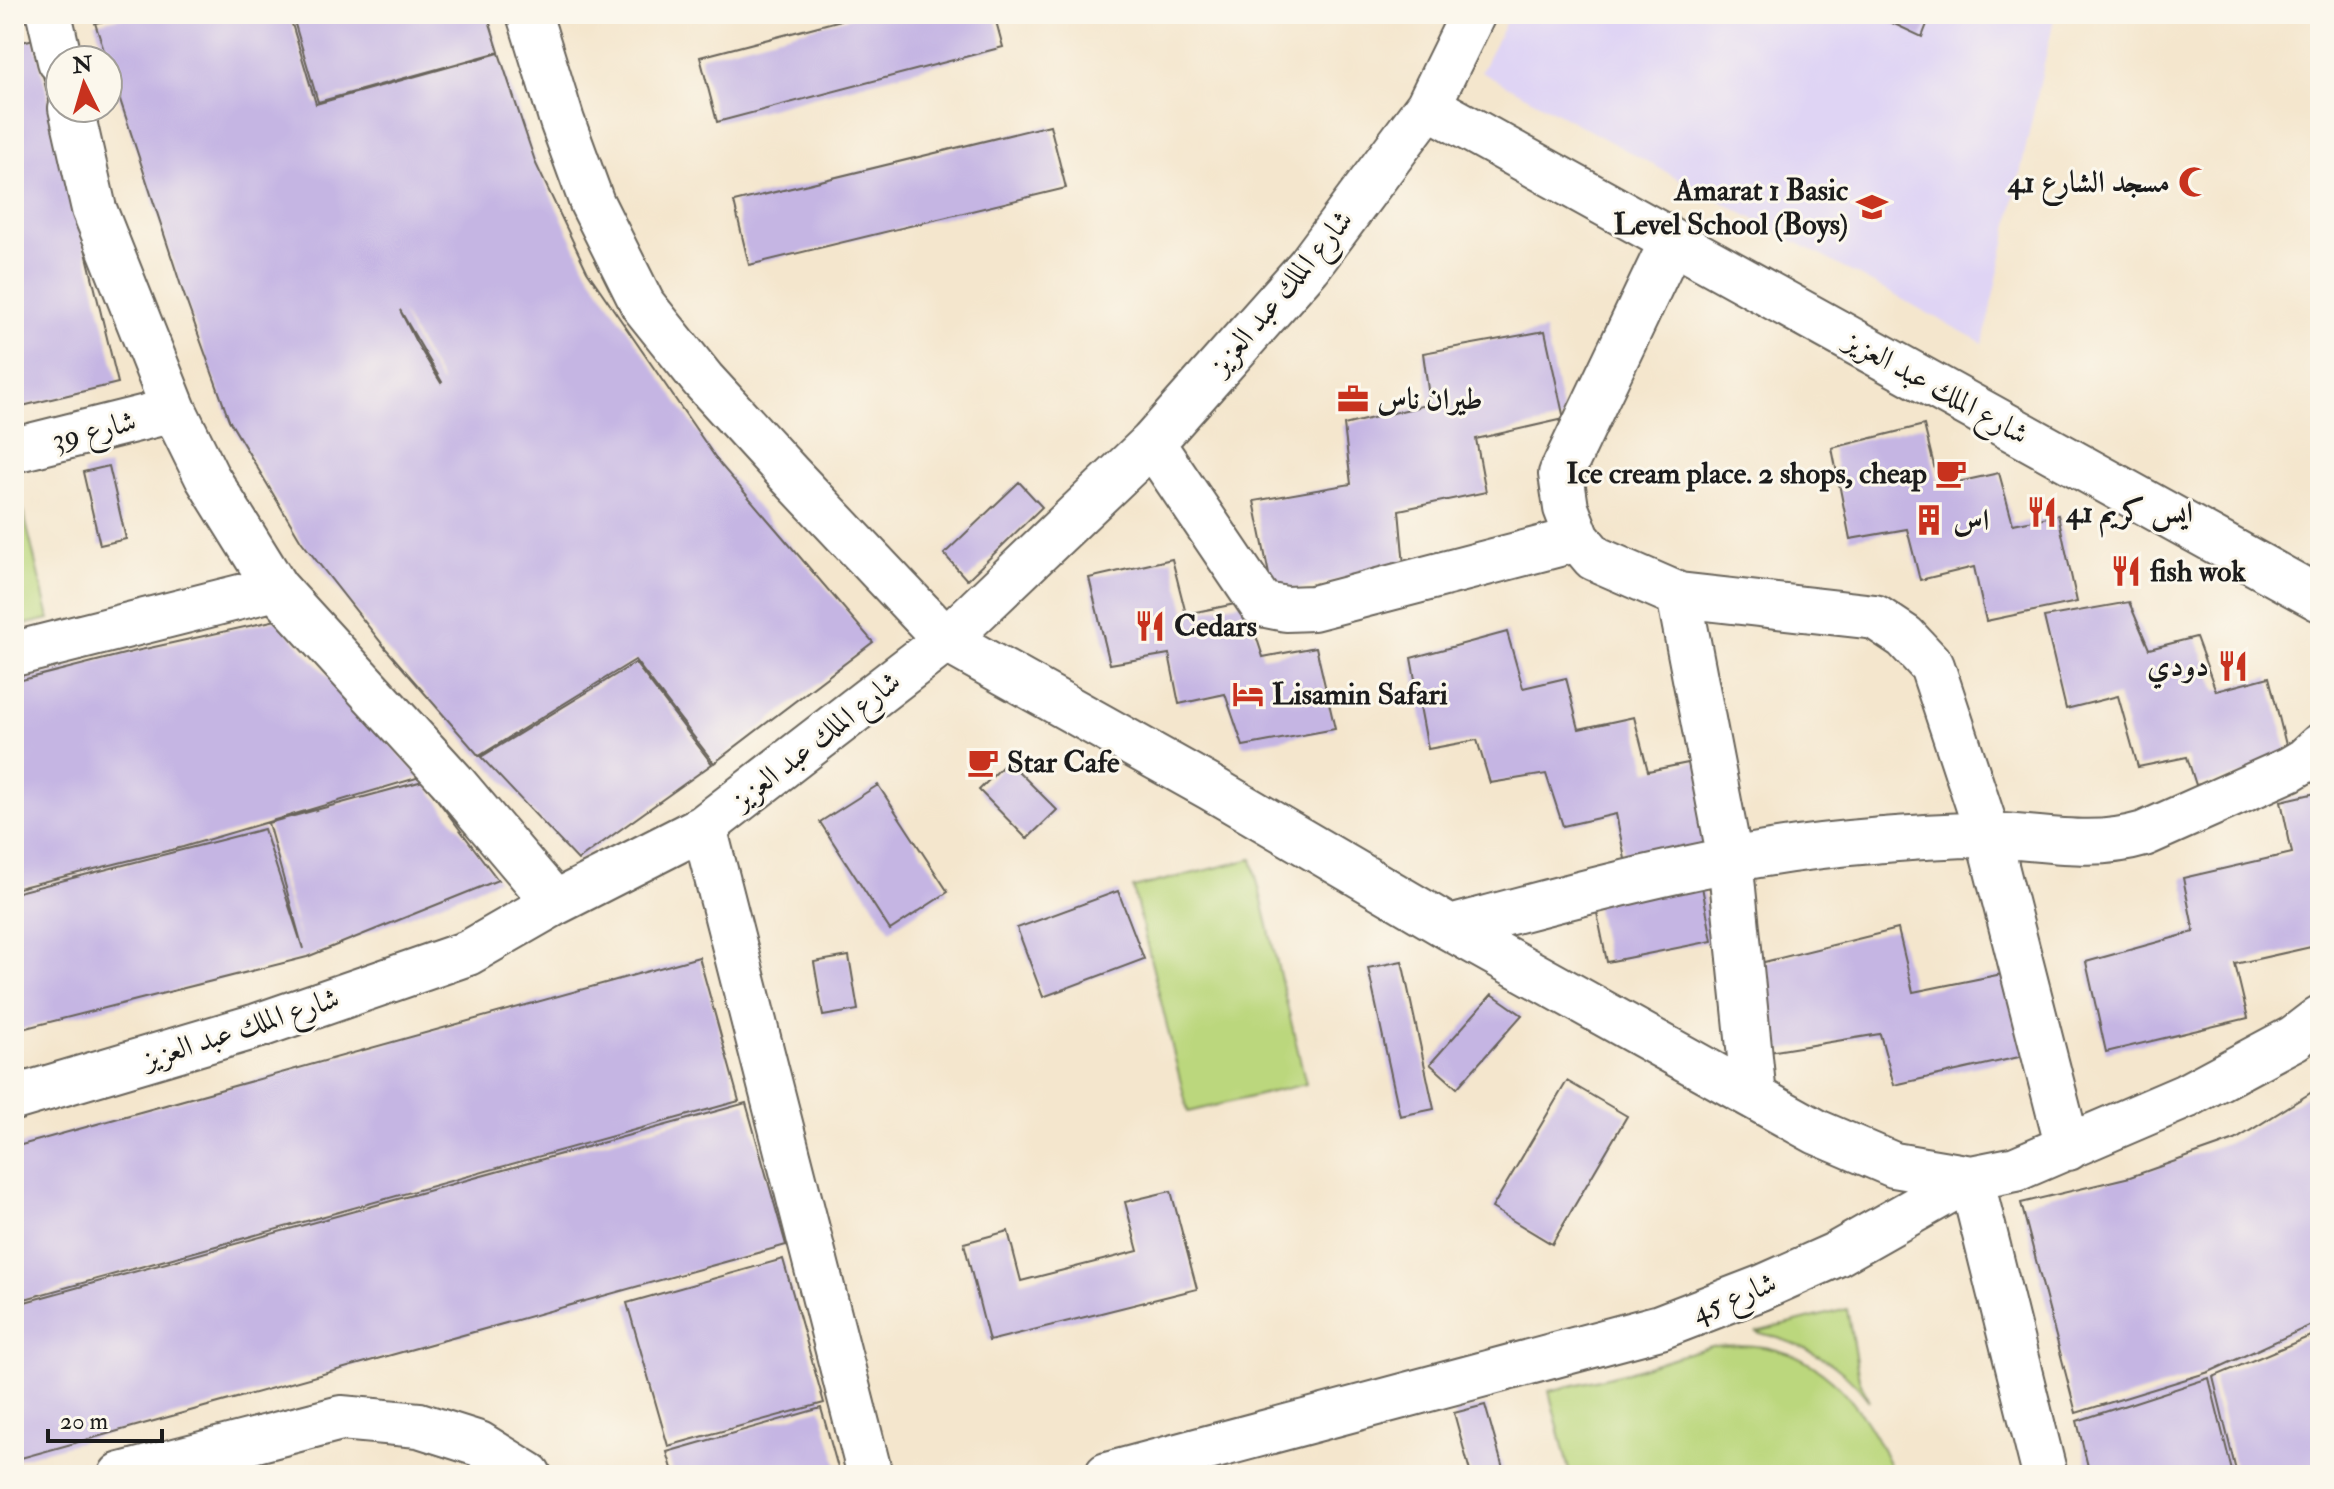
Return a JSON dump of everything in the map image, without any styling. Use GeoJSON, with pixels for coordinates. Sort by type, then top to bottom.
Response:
{"type":"FeatureCollection","features":[{"type":"Feature","properties":{"kind":"street"},"geometry":{"type":"LineString","coordinates":[[14,22],[48,14],[56,44]]}},
{"type":"Feature","properties":{"kind":"street"},"geometry":{"type":"LineString","coordinates":[[529,14],[562,121],[592,203],[643,305],[703,380],[946,640],[1211,788],[1450,928],[1817,1132],[1894,1165],[1971,1178],[2045,1475]]}},
{"type":"Feature","properties":{"kind":"street","name":"شارع الملك عبد العزيز"},"geometry":{"type":"LineString","coordinates":[[14,1098],[257,1026],[468,953],[555,903],[704,827],[946,640],[1152,443],[1309,266],[1428,106],[1473,14]]}},
{"type":"Feature","properties":{"kind":"street","name":"شارع الملك عبد العزيز"},"geometry":{"type":"LineString","coordinates":[[1428,106],[2320,599]]}},
{"type":"Feature","properties":{"kind":"street"},"geometry":{"type":"LineString","coordinates":[[75,124],[94,209],[174,410],[207,477],[276,588],[452,781],[555,903]]}},
{"type":"Feature","properties":{"kind":"street"},"geometry":{"type":"LineString","coordinates":[[1672,241],[1561,474],[1566,508],[1578,539],[1594,558],[1679,595],[1875,617],[1905,637],[1932,666],[1988,835],[2068,1148]]}},
{"type":"Feature","properties":{"kind":"street","name":"شارع 39"},"geometry":{"type":"LineString","coordinates":[[14,450],[174,410]]}},
{"type":"Feature","properties":{"kind":"street"},"geometry":{"type":"LineString","coordinates":[[1152,443],[1261,604],[1286,609],[1313,608],[1578,539]]}},
{"type":"Feature","properties":{"kind":"street"},"geometry":{"type":"LineString","coordinates":[[14,654],[276,588]]}},
{"type":"Feature","properties":{"kind":"street"},"geometry":{"type":"LineString","coordinates":[[1679,595],[1730,859],[1754,1097]]}},
{"type":"Feature","properties":{"kind":"street"},"geometry":{"type":"LineString","coordinates":[[1450,928],[1622,882],[1730,859],[1825,844],[1950,835],[2096,843],[2120,841],[2144,834],[2290,769],[2320,746]]}},
{"type":"Feature","properties":{"kind":"street"},"geometry":{"type":"LineString","coordinates":[[704,827],[870,1475]]}},
{"type":"Feature","properties":{"kind":"street","name":"شارع 45"},"geometry":{"type":"LineString","coordinates":[[1107,1475],[1660,1327],[1835,1255],[1971,1178],[2016,1169],[2186,1096],[2294,1038],[2320,1018]]}},
{"type":"Feature","properties":{"kind":"street"},"geometry":{"type":"LineString","coordinates":[[121,1475],[235,1460],[341,1418],[419,1425],[479,1444],[529,1475]]}},
{"type":"Feature","properties":{"kind":"shaded area","name":"Amarat 1 Basic Level School (Boys)"},"geometry":{"type":"Polygon","coordinates":[[[1510,14],[2055,14],[1983,343],[1481,72],[1510,14]]]}},
{"type":"Feature","properties":{"kind":"green space"},"geometry":{"type":"Polygon","coordinates":[[[14,472],[49,619],[14,627],[14,472]]]}},
{"type":"Feature","properties":{"kind":"green space"},"geometry":{"type":"Polygon","coordinates":[[[1252,859],[1306,1084],[1188,1112],[1133,888],[1252,859]]]}},
{"type":"Feature","properties":{"kind":"green space"},"geometry":{"type":"Polygon","coordinates":[[[1847,1309],[1859,1379],[1869,1401],[1846,1375],[1819,1356],[1805,1348],[1756,1332],[1847,1309]]]}},
{"type":"Feature","properties":{"kind":"green space"},"geometry":{"type":"Polygon","coordinates":[[[1749,1345],[1780,1351],[1824,1373],[1858,1409],[1894,1475],[1570,1475],[1549,1391],[1628,1372],[1711,1346],[1749,1345]]]}},
{"type":"Feature","properties":{"kind":"building"},"geometry":{"type":"Polygon","coordinates":[[[135,14],[289,14],[316,104],[499,53],[536,164],[587,271],[720,464],[873,642],[714,763],[635,660],[479,756],[387,650],[301,541],[229,420],[124,112],[124,44],[102,44],[95,23],[135,14]],[[400,310],[416,342],[442,382],[400,310]]]}},
{"type":"Feature","properties":{"kind":"building"},"geometry":{"type":"Polygon","coordinates":[[[292,14],[487,14],[499,52],[318,102],[292,14]]]}},
{"type":"Feature","properties":{"kind":"building"},"geometry":{"type":"Polygon","coordinates":[[[864,14],[994,14],[1003,47],[717,122],[700,57],[864,14]]]}},
{"type":"Feature","properties":{"kind":"building"},"geometry":{"type":"Polygon","coordinates":[[[1873,14],[1931,14],[1922,37],[1873,14]]]}},
{"type":"Feature","properties":{"kind":"building"},"geometry":{"type":"Polygon","coordinates":[[[34,39],[44,80],[44,124],[55,124],[118,383],[14,408],[14,44],[34,39]]]}},
{"type":"Feature","properties":{"kind":"building"},"geometry":{"type":"Polygon","coordinates":[[[1050,125],[1066,188],[749,265],[734,202],[1050,125]]]}},
{"type":"Feature","properties":{"kind":"building"},"geometry":{"type":"Polygon","coordinates":[[[1545,331],[1564,419],[1476,439],[1486,492],[1399,510],[1404,566],[1273,594],[1254,501],[1351,484],[1344,425],[1430,404],[1423,353],[1545,331]]]}},
{"type":"Feature","properties":{"kind":"building","name":"اس"},"geometry":{"type":"Polygon","coordinates":[[[1924,425],[1939,486],[1999,473],[2013,524],[2058,515],[2077,602],[1986,621],[1974,567],[1920,580],[1907,529],[1850,539],[1832,448],[1924,425]]]}},
{"type":"Feature","properties":{"kind":"building"},"geometry":{"type":"Polygon","coordinates":[[[109,466],[126,539],[100,545],[83,472],[109,466]]]}},
{"type":"Feature","properties":{"kind":"building"},"geometry":{"type":"Polygon","coordinates":[[[1019,482],[1042,507],[967,580],[944,554],[1019,482]]]}},
{"type":"Feature","properties":{"kind":"building"},"geometry":{"type":"Polygon","coordinates":[[[1172,559],[1186,614],[1245,602],[1263,657],[1316,647],[1335,729],[1243,746],[1225,694],[1179,704],[1169,654],[1110,664],[1089,578],[1172,559]]]}},
{"type":"Feature","properties":{"kind":"building"},"geometry":{"type":"Polygon","coordinates":[[[2129,602],[2149,649],[2196,637],[2216,691],[2269,677],[2291,765],[2196,785],[2187,757],[2138,767],[2118,696],[2066,709],[2044,617],[2129,602]]]}},
{"type":"Feature","properties":{"kind":"building"},"geometry":{"type":"Polygon","coordinates":[[[276,620],[420,777],[183,847],[14,889],[14,682],[276,620]]]}},
{"type":"Feature","properties":{"kind":"building"},"geometry":{"type":"Polygon","coordinates":[[[1507,632],[1523,688],[1566,678],[1579,729],[1634,717],[1648,771],[1703,760],[1722,845],[1626,864],[1616,814],[1563,826],[1546,774],[1490,783],[1477,740],[1428,749],[1411,658],[1507,632]]]}},
{"type":"Feature","properties":{"kind":"building"},"geometry":{"type":"Polygon","coordinates":[[[635,663],[712,764],[578,860],[481,757],[635,663]]]}},
{"type":"Feature","properties":{"kind":"building"},"geometry":{"type":"Polygon","coordinates":[[[1008,761],[1057,810],[1027,839],[979,790],[1008,761]]]}},
{"type":"Feature","properties":{"kind":"building"},"geometry":{"type":"Polygon","coordinates":[[[423,781],[498,880],[307,957],[14,1031],[14,893],[264,829],[303,949],[268,823],[423,781]]]}},
{"type":"Feature","properties":{"kind":"building"},"geometry":{"type":"Polygon","coordinates":[[[878,785],[948,892],[890,930],[820,822],[878,785]]]}},
{"type":"Feature","properties":{"kind":"building"},"geometry":{"type":"Polygon","coordinates":[[[2320,792],[2320,945],[2235,964],[2248,1018],[2106,1052],[2086,962],[2194,932],[2183,878],[2292,853],[2281,801],[2320,792]]]}},
{"type":"Feature","properties":{"kind":"building"},"geometry":{"type":"Polygon","coordinates":[[[1701,881],[1712,941],[1607,962],[1595,903],[1701,881]]]}},
{"type":"Feature","properties":{"kind":"building"},"geometry":{"type":"Polygon","coordinates":[[[1118,891],[1144,959],[1043,997],[1017,928],[1118,891]]]}},
{"type":"Feature","properties":{"kind":"building"},"geometry":{"type":"Polygon","coordinates":[[[1898,929],[1913,992],[2017,971],[2037,1053],[1894,1085],[1880,1034],[1769,1052],[1748,966],[1898,929]]]}},
{"type":"Feature","properties":{"kind":"building"},"geometry":{"type":"Polygon","coordinates":[[[849,956],[858,1010],[823,1016],[814,962],[849,956]]]}},
{"type":"Feature","properties":{"kind":"building"},"geometry":{"type":"Polygon","coordinates":[[[699,957],[739,1101],[14,1302],[14,1147],[699,957]]]}},
{"type":"Feature","properties":{"kind":"building"},"geometry":{"type":"Polygon","coordinates":[[[1402,961],[1434,1109],[1400,1116],[1368,968],[1402,961]]]}},
{"type":"Feature","properties":{"kind":"building"},"geometry":{"type":"Polygon","coordinates":[[[1492,994],[1522,1015],[1457,1088],[1430,1064],[1492,994]]]}},
{"type":"Feature","properties":{"kind":"building"},"geometry":{"type":"Polygon","coordinates":[[[1567,1081],[1627,1116],[1552,1244],[1492,1208],[1567,1081]]]}},
{"type":"Feature","properties":{"kind":"building"},"geometry":{"type":"Polygon","coordinates":[[[2320,1087],[2320,1321],[2209,1372],[2076,1413],[2021,1203],[2130,1177],[2235,1140],[2320,1087]]]}},
{"type":"Feature","properties":{"kind":"building"},"geometry":{"type":"Polygon","coordinates":[[[746,1103],[786,1245],[14,1460],[14,1305],[746,1103]]]}},
{"type":"Feature","properties":{"kind":"building"},"geometry":{"type":"Polygon","coordinates":[[[1171,1191],[1197,1289],[989,1341],[964,1243],[1008,1231],[1021,1281],[1138,1251],[1125,1202],[1171,1191]]]}},
{"type":"Feature","properties":{"kind":"building"},"geometry":{"type":"Polygon","coordinates":[[[783,1259],[824,1403],[668,1446],[627,1303],[783,1259]]]}},
{"type":"Feature","properties":{"kind":"building"},"geometry":{"type":"Polygon","coordinates":[[[2320,1332],[2320,1475],[2237,1475],[2213,1377],[2320,1332]]]}},
{"type":"Feature","properties":{"kind":"building"},"geometry":{"type":"Polygon","coordinates":[[[2209,1378],[2233,1475],[2090,1475],[2077,1421],[2209,1378]]]}},
{"type":"Feature","properties":{"kind":"building"},"geometry":{"type":"Polygon","coordinates":[[[1485,1405],[1505,1475],[1471,1475],[1454,1413],[1485,1405]]]}},
{"type":"Feature","properties":{"kind":"building"},"geometry":{"type":"Polygon","coordinates":[[[821,1408],[840,1475],[674,1475],[667,1452],[821,1408]]]}},
{"type":"Feature","properties":{"kind":"place","name":"مسجد الشارع 41"},"geometry":{"type":"Point","coordinates":[2194,182]}},
{"type":"Feature","properties":{"kind":"place","name":"Amarat 1 Basic Level School (Boys)"},"geometry":{"type":"Point","coordinates":[1872,207]}},
{"type":"Feature","properties":{"kind":"place","name":"طيران ناس"},"geometry":{"type":"Point","coordinates":[1353,399]}},
{"type":"Feature","properties":{"kind":"place","name":"Ice cream place. 2 shops, cheap"},"geometry":{"type":"Point","coordinates":[1951,473]}},
{"type":"Feature","properties":{"kind":"place","name":"41 ايس كريم"},"geometry":{"type":"Point","coordinates":[2042,512]}},
{"type":"Feature","properties":{"kind":"place","name":"اس"},"geometry":{"type":"Point","coordinates":[1929,520]}},
{"type":"Feature","properties":{"kind":"place","name":"fish wok"},"geometry":{"type":"Point","coordinates":[2126,571]}},
{"type":"Feature","properties":{"kind":"place","name":"Cedars"},"geometry":{"type":"Point","coordinates":[1150,626]}},
{"type":"Feature","properties":{"kind":"place","name":"دودي"},"geometry":{"type":"Point","coordinates":[2233,666]}},
{"type":"Feature","properties":{"kind":"place","name":"Lisamin Safari"},"geometry":{"type":"Point","coordinates":[1248,694]}},
{"type":"Feature","properties":{"kind":"place","name":"Star Cafe"},"geometry":{"type":"Point","coordinates":[983,762]}}]}
